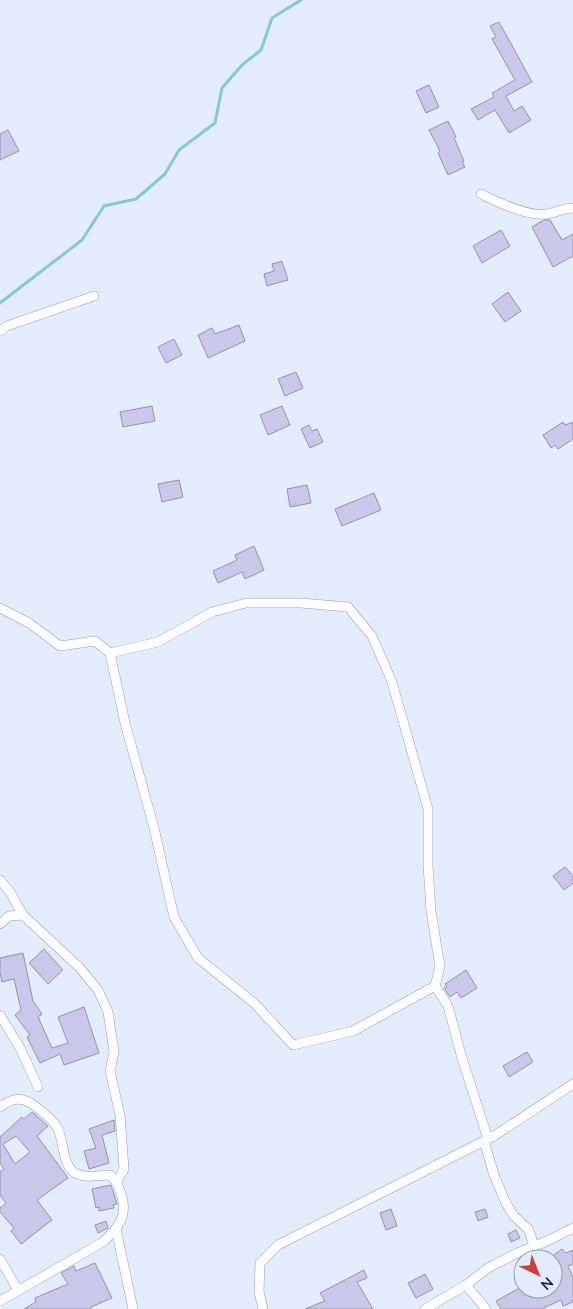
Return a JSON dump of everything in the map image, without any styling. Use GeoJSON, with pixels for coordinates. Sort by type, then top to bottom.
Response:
{"type":"FeatureCollection","features":[{"type":"Feature","properties":{"kind":"street"},"geometry":{"type":"LineString","coordinates":[[481,194],[500,203],[536,215],[573,208]]}},
{"type":"Feature","properties":{"kind":"street"},"geometry":{"type":"LineString","coordinates":[[0,331],[8,326],[94,296]]}},
{"type":"Feature","properties":{"kind":"street"},"geometry":{"type":"LineString","coordinates":[[0,608],[29,623],[60,646],[95,641],[110,653],[125,723],[154,828],[174,917],[198,958],[254,1003],[293,1045],[354,1031],[435,986],[440,967],[428,865],[428,809],[392,682],[372,636],[348,607],[301,603],[246,603],[212,612],[158,642],[110,653]]}},
{"type":"Feature","properties":{"kind":"street"},"geometry":{"type":"LineString","coordinates":[[0,880],[10,892],[23,915],[80,968],[98,990],[108,1012],[114,1052],[110,1071],[120,1115],[124,1169],[117,1181]]}},
{"type":"Feature","properties":{"kind":"street"},"geometry":{"type":"LineString","coordinates":[[0,924],[9,916],[23,915]]}},
{"type":"Feature","properties":{"kind":"street"},"geometry":{"type":"LineString","coordinates":[[435,986],[448,1006],[494,1175],[513,1215],[529,1230],[534,1246]]}},
{"type":"Feature","properties":{"kind":"street"},"geometry":{"type":"LineString","coordinates":[[0,1014],[20,1048],[38,1087]]}},
{"type":"Feature","properties":{"kind":"street"},"geometry":{"type":"LineString","coordinates":[[262,1309],[259,1292],[260,1262],[278,1245],[486,1140],[573,1084]]}},
{"type":"Feature","properties":{"kind":"street"},"geometry":{"type":"LineString","coordinates":[[0,1107],[17,1098],[27,1100],[49,1117],[57,1129],[69,1166],[75,1173],[84,1176],[110,1175],[117,1181],[124,1202],[123,1216],[116,1230],[103,1242],[0,1301]]}},
{"type":"Feature","properties":{"kind":"street"},"geometry":{"type":"LineString","coordinates":[[425,1309],[466,1285],[488,1268],[573,1228]]}},
{"type":"Feature","properties":{"kind":"street"},"geometry":{"type":"LineString","coordinates":[[116,1230],[134,1309]]}},
{"type":"Feature","properties":{"kind":"street"},"geometry":{"type":"LineString","coordinates":[[0,1260],[18,1290]]}},
{"type":"Feature","properties":{"kind":"street"},"geometry":{"type":"LineString","coordinates":[[466,1285],[486,1309]]}},
{"type":"Feature","properties":{"kind":"building"},"geometry":{"type":"Polygon","coordinates":[[[499,22],[532,82],[506,96],[514,111],[522,106],[531,120],[509,133],[495,110],[478,120],[471,109],[494,97],[492,93],[515,80],[492,39],[496,37],[490,26],[499,22]]]}},
{"type":"Feature","properties":{"kind":"building"},"geometry":{"type":"Polygon","coordinates":[[[429,85],[439,107],[426,113],[416,91],[429,85]]]}},
{"type":"Feature","properties":{"kind":"building"},"geometry":{"type":"Polygon","coordinates":[[[448,121],[456,137],[454,138],[465,167],[448,175],[438,153],[440,151],[429,130],[448,121]]]}},
{"type":"Feature","properties":{"kind":"building"},"geometry":{"type":"Polygon","coordinates":[[[8,130],[19,151],[0,160],[0,134],[8,130]]]}},
{"type":"Feature","properties":{"kind":"building"},"geometry":{"type":"Polygon","coordinates":[[[544,220],[550,220],[562,240],[573,234],[573,256],[553,267],[532,227],[544,220]]]}},
{"type":"Feature","properties":{"kind":"building"},"geometry":{"type":"Polygon","coordinates":[[[501,230],[510,246],[482,263],[473,246],[501,230]]]}},
{"type":"Feature","properties":{"kind":"building"},"geometry":{"type":"Polygon","coordinates":[[[282,261],[288,280],[267,286],[264,274],[274,271],[272,264],[282,261]]]}},
{"type":"Feature","properties":{"kind":"building"},"geometry":{"type":"Polygon","coordinates":[[[508,292],[521,311],[505,322],[492,304],[508,292]]]}},
{"type":"Feature","properties":{"kind":"building"},"geometry":{"type":"Polygon","coordinates":[[[239,325],[245,341],[208,358],[198,335],[212,328],[215,334],[239,325]]]}},
{"type":"Feature","properties":{"kind":"building"},"geometry":{"type":"Polygon","coordinates":[[[174,339],[182,355],[166,363],[158,347],[174,339]]]}},
{"type":"Feature","properties":{"kind":"building"},"geometry":{"type":"Polygon","coordinates":[[[296,372],[303,388],[285,396],[278,379],[296,372]]]}},
{"type":"Feature","properties":{"kind":"building"},"geometry":{"type":"Polygon","coordinates":[[[152,406],[155,421],[123,427],[120,412],[152,406]]]}},
{"type":"Feature","properties":{"kind":"building"},"geometry":{"type":"Polygon","coordinates":[[[282,406],[290,425],[268,435],[260,415],[282,406]]]}},
{"type":"Feature","properties":{"kind":"building"},"geometry":{"type":"Polygon","coordinates":[[[563,422],[565,425],[573,422],[573,439],[558,449],[555,445],[551,448],[543,435],[563,422]]]}},
{"type":"Feature","properties":{"kind":"building"},"geometry":{"type":"Polygon","coordinates":[[[309,425],[312,431],[317,429],[323,442],[310,448],[301,429],[309,425]]]}},
{"type":"Feature","properties":{"kind":"building"},"geometry":{"type":"Polygon","coordinates":[[[179,480],[183,497],[162,502],[158,484],[179,480]]]}},
{"type":"Feature","properties":{"kind":"building"},"geometry":{"type":"Polygon","coordinates":[[[307,485],[311,503],[290,507],[287,489],[307,485]]]}},
{"type":"Feature","properties":{"kind":"building"},"geometry":{"type":"Polygon","coordinates":[[[374,493],[381,510],[342,526],[335,509],[374,493]]]}},
{"type":"Feature","properties":{"kind":"building"},"geometry":{"type":"Polygon","coordinates":[[[254,546],[264,570],[245,579],[242,572],[218,583],[213,571],[237,560],[235,555],[254,546]]]}},
{"type":"Feature","properties":{"kind":"building"},"geometry":{"type":"Polygon","coordinates":[[[565,867],[573,876],[573,883],[564,890],[553,876],[565,867]]]}},
{"type":"Feature","properties":{"kind":"building"},"geometry":{"type":"Polygon","coordinates":[[[44,949],[63,970],[48,984],[29,963],[44,949]]]}},
{"type":"Feature","properties":{"kind":"building"},"geometry":{"type":"Polygon","coordinates":[[[23,953],[33,1001],[42,1014],[38,1017],[52,1048],[68,1043],[58,1017],[84,1007],[99,1053],[64,1065],[60,1054],[40,1063],[27,1037],[30,1035],[15,1015],[21,1010],[14,979],[2,982],[0,972],[0,958],[23,953]]]}},
{"type":"Feature","properties":{"kind":"building"},"geometry":{"type":"Polygon","coordinates":[[[466,970],[477,988],[461,998],[457,992],[450,997],[444,988],[447,987],[445,984],[466,970]]]}},
{"type":"Feature","properties":{"kind":"building"},"geometry":{"type":"Polygon","coordinates":[[[527,1052],[533,1062],[509,1077],[503,1066],[527,1052]]]}},
{"type":"Feature","properties":{"kind":"building"},"geometry":{"type":"Polygon","coordinates":[[[32,1112],[48,1126],[37,1136],[68,1178],[37,1200],[52,1220],[21,1244],[11,1231],[14,1228],[0,1212],[0,1208],[6,1203],[0,1195],[0,1172],[4,1169],[0,1163],[0,1137],[22,1117],[24,1119],[32,1112]],[[16,1136],[3,1144],[15,1164],[30,1152],[16,1136]]]}},
{"type":"Feature","properties":{"kind":"building"},"geometry":{"type":"Polygon","coordinates":[[[114,1120],[115,1131],[102,1135],[109,1163],[89,1169],[84,1151],[96,1148],[89,1129],[114,1120]]]}},
{"type":"Feature","properties":{"kind":"building"},"geometry":{"type":"Polygon","coordinates":[[[111,1185],[117,1204],[113,1205],[114,1208],[99,1211],[99,1207],[96,1208],[92,1189],[111,1185]]]}},
{"type":"Feature","properties":{"kind":"building"},"geometry":{"type":"Polygon","coordinates":[[[391,1209],[397,1226],[386,1230],[380,1213],[391,1209]]]}},
{"type":"Feature","properties":{"kind":"building"},"geometry":{"type":"Polygon","coordinates":[[[485,1209],[488,1217],[478,1221],[475,1212],[485,1209]]]}},
{"type":"Feature","properties":{"kind":"building"},"geometry":{"type":"Polygon","coordinates":[[[106,1221],[108,1228],[98,1233],[95,1225],[106,1221]]]}},
{"type":"Feature","properties":{"kind":"building"},"geometry":{"type":"Polygon","coordinates":[[[516,1230],[520,1238],[511,1242],[508,1234],[516,1230]]]}},
{"type":"Feature","properties":{"kind":"building"},"geometry":{"type":"Polygon","coordinates":[[[563,1250],[566,1253],[573,1250],[573,1264],[568,1266],[573,1277],[573,1302],[563,1306],[561,1300],[542,1309],[501,1309],[496,1301],[513,1292],[513,1299],[563,1299],[563,1250]]]}},
{"type":"Feature","properties":{"kind":"building"},"geometry":{"type":"Polygon","coordinates":[[[95,1263],[112,1298],[91,1307],[91,1309],[24,1309],[36,1302],[35,1298],[68,1284],[61,1273],[74,1266],[76,1271],[95,1263]]]}},
{"type":"Feature","properties":{"kind":"building"},"geometry":{"type":"Polygon","coordinates":[[[364,1270],[367,1278],[357,1282],[373,1309],[305,1309],[325,1301],[320,1293],[364,1270]]]}},
{"type":"Feature","properties":{"kind":"building"},"geometry":{"type":"Polygon","coordinates":[[[425,1274],[433,1289],[416,1298],[408,1283],[425,1274]]]}},
{"type":"Feature","properties":{"kind":"waterway"},"geometry":{"type":"LineString","coordinates":[[0,303],[82,240],[104,206],[136,199],[165,174],[179,150],[215,123],[222,88],[242,65],[261,50],[272,18],[301,0]]}}]}
